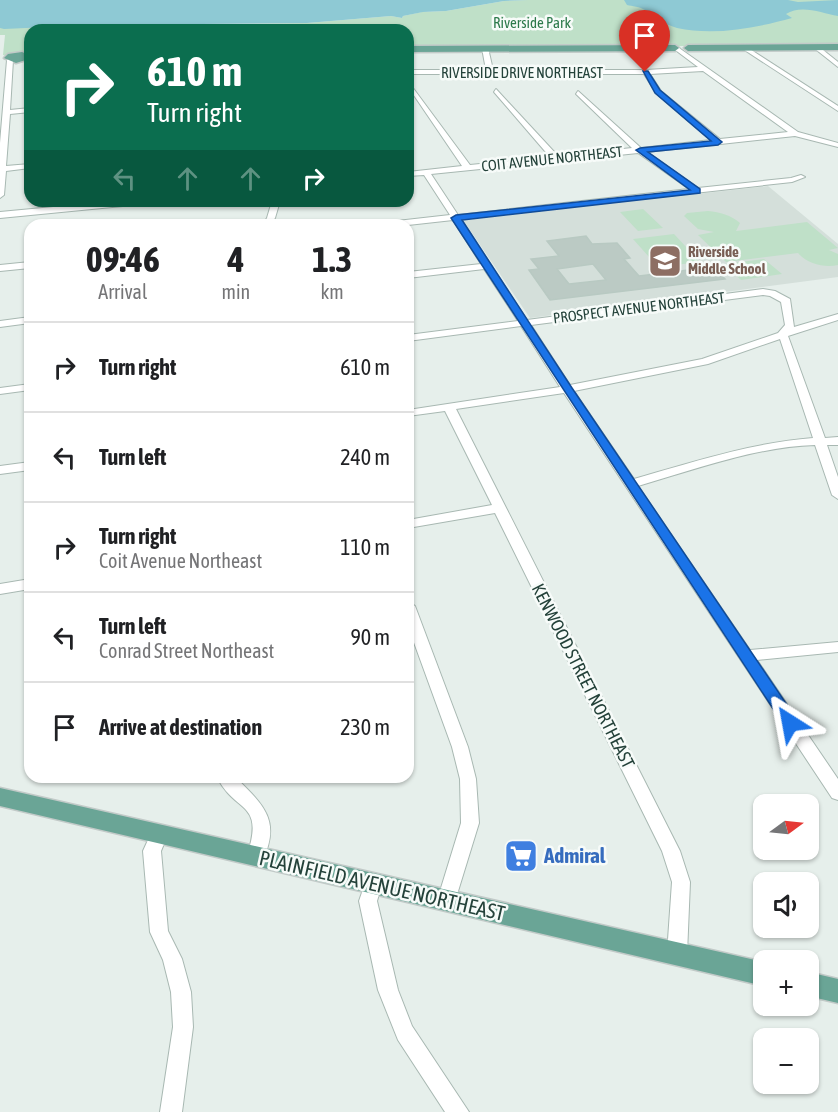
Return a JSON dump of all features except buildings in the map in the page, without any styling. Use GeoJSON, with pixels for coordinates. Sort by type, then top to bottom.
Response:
{"type":"FeatureCollection","features":[{"type":"Feature","properties":{"kind":"main road"},"geometry":{"type":"LineString","coordinates":[[414,49],[648,47],[688,50],[838,47]]}},
{"type":"Feature","properties":{"kind":"main road"},"geometry":{"type":"LineString","coordinates":[[6,60],[24,57]]}},
{"type":"Feature","properties":{"kind":"main road","name":"PLAINFIELD AVENUE NORTHEAST"},"geometry":{"type":"LineString","coordinates":[[0,797],[753,971]]}},
{"type":"Feature","properties":{"kind":"main road"},"geometry":{"type":"LineString","coordinates":[[819,987],[838,991]]}},
{"type":"Feature","properties":{"kind":"street"},"geometry":{"type":"LineString","coordinates":[[816,47],[838,65]]}},
{"type":"Feature","properties":{"kind":"street"},"geometry":{"type":"LineString","coordinates":[[485,48],[490,73]]}},
{"type":"Feature","properties":{"kind":"street"},"geometry":{"type":"LineString","coordinates":[[745,48],[838,109]]}},
{"type":"Feature","properties":{"kind":"street"},"geometry":{"type":"LineString","coordinates":[[688,50],[707,69],[795,134]]}},
{"type":"Feature","properties":{"kind":"street"},"geometry":{"type":"LineString","coordinates":[[0,195],[3,129],[9,87],[6,60]]}},
{"type":"Feature","properties":{"kind":"street","name":"RIVERSIDE DRIVE NORTHEAST"},"geometry":{"type":"LineString","coordinates":[[414,72],[645,72],[707,69]]}},
{"type":"Feature","properties":{"kind":"street"},"geometry":{"type":"LineString","coordinates":[[645,72],[658,92],[718,142]]}},
{"type":"Feature","properties":{"kind":"street"},"geometry":{"type":"LineString","coordinates":[[496,91],[556,159]]}},
{"type":"Feature","properties":{"kind":"street"},"geometry":{"type":"LineString","coordinates":[[414,93],[468,168]]}},
{"type":"Feature","properties":{"kind":"street"},"geometry":{"type":"LineString","coordinates":[[578,93],[640,150],[663,164],[697,191]]}},
{"type":"Feature","properties":{"kind":"street"},"geometry":{"type":"LineString","coordinates":[[7,112],[24,111]]}},
{"type":"Feature","properties":{"kind":"street","name":"COIT AVENUE NORTHEAST"},"geometry":{"type":"LineString","coordinates":[[414,173],[795,134],[838,145]]}},
{"type":"Feature","properties":{"kind":"street"},"geometry":{"type":"LineString","coordinates":[[2,169],[24,167]]}},
{"type":"Feature","properties":{"kind":"street"},"geometry":{"type":"LineString","coordinates":[[426,172],[566,388],[838,793]]}},
{"type":"Feature","properties":{"kind":"street"},"geometry":{"type":"LineString","coordinates":[[414,222],[697,191],[801,177]]}},
{"type":"Feature","properties":{"kind":"street"},"geometry":{"type":"LineString","coordinates":[[0,215],[81,207]]}},
{"type":"Feature","properties":{"kind":"street"},"geometry":{"type":"LineString","coordinates":[[0,268],[24,266]]}},
{"type":"Feature","properties":{"kind":"street"},"geometry":{"type":"LineString","coordinates":[[414,274],[487,266]]}},
{"type":"Feature","properties":{"kind":"street","name":"PROSPECT AVENUE NORTHEAST"},"geometry":{"type":"LineString","coordinates":[[414,337],[763,292],[772,293],[786,301],[790,325],[782,335]]}},
{"type":"Feature","properties":{"kind":"street"},"geometry":{"type":"LineString","coordinates":[[414,412],[638,377],[708,361],[838,317]]}},
{"type":"Feature","properties":{"kind":"street"},"geometry":{"type":"LineString","coordinates":[[0,324],[24,321]]}},
{"type":"Feature","properties":{"kind":"street"},"geometry":{"type":"LineString","coordinates":[[782,335],[821,440],[838,495]]}},
{"type":"Feature","properties":{"kind":"street"},"geometry":{"type":"LineString","coordinates":[[0,391],[24,388]]}},
{"type":"Feature","properties":{"kind":"street","name":"KENWOOD STREET NORTHEAST"},"geometry":{"type":"LineString","coordinates":[[449,407],[671,851],[681,882],[677,954]]}},
{"type":"Feature","properties":{"kind":"street"},"geometry":{"type":"LineString","coordinates":[[630,484],[786,443],[838,441]]}},
{"type":"Feature","properties":{"kind":"street"},"geometry":{"type":"LineString","coordinates":[[0,470],[24,467]]}},
{"type":"Feature","properties":{"kind":"street"},"geometry":{"type":"LineString","coordinates":[[414,523],[499,508]]}},
{"type":"Feature","properties":{"kind":"street"},"geometry":{"type":"LineString","coordinates":[[0,589],[24,585]]}},
{"type":"Feature","properties":{"kind":"street"},"geometry":{"type":"LineString","coordinates":[[414,623],[459,747],[468,779],[470,823],[446,901]]}},
{"type":"Feature","properties":{"kind":"street"},"geometry":{"type":"LineString","coordinates":[[745,656],[838,647]]}},
{"type":"Feature","properties":{"kind":"street"},"geometry":{"type":"LineString","coordinates":[[231,783],[253,807],[262,821],[261,839],[256,856]]}},
{"type":"Feature","properties":{"kind":"street"},"geometry":{"type":"LineString","coordinates":[[159,834],[152,851],[159,932],[172,959],[181,992],[183,1027],[171,1112]]}},
{"type":"Feature","properties":{"kind":"street"},"geometry":{"type":"LineString","coordinates":[[373,884],[368,901],[388,990],[405,1033],[458,1112]]}},
{"type":"Feature","properties":{"kind":"shaded area","name":"Riverside Middle School"},"geometry":{"type":"Polygon","coordinates":[[[768,186],[838,244],[838,277],[530,318],[463,220],[768,186]]]}},
{"type":"Feature","properties":{"kind":"green space","name":"Riverside Park"},"geometry":{"type":"Polygon","coordinates":[[[838,0],[838,45],[414,48],[414,24],[246,24],[307,23],[391,16],[402,18],[422,12],[446,11],[504,1],[838,0]]]}},
{"type":"Feature","properties":{"kind":"green space","name":"Riverside Park"},"geometry":{"type":"Polygon","coordinates":[[[0,28],[24,28],[24,54],[3,55],[5,35],[0,35],[0,28]]]}},
{"type":"Feature","properties":{"kind":"green space"},"geometry":{"type":"Polygon","coordinates":[[[643,209],[663,228],[638,231],[620,212],[643,209]]]}},
{"type":"Feature","properties":{"kind":"green space"},"geometry":{"type":"Polygon","coordinates":[[[708,211],[725,214],[737,220],[740,223],[736,231],[807,222],[838,248],[829,250],[838,254],[838,265],[816,264],[806,260],[798,253],[726,262],[698,235],[714,232],[698,229],[684,216],[687,213],[708,211]]]}},
{"type":"Feature","properties":{"kind":"green space"},"geometry":{"type":"Polygon","coordinates":[[[674,234],[700,262],[658,267],[633,239],[674,234]]]}},
{"type":"Feature","properties":{"kind":"green space"},"geometry":{"type":"Polygon","coordinates":[[[764,259],[782,274],[741,280],[724,264],[764,259]]]}},
{"type":"Feature","properties":{"kind":"water"},"geometry":{"type":"Polygon","coordinates":[[[0,0],[528,0],[423,12],[402,18],[391,16],[307,23],[24,24],[24,28],[0,28],[0,0]]]}},
{"type":"Feature","properties":{"kind":"water"},"geometry":{"type":"Polygon","coordinates":[[[624,0],[788,0],[798,2],[838,0],[838,16],[812,10],[798,10],[786,14],[792,18],[764,25],[735,30],[691,30],[668,24],[643,9],[627,5],[624,0]]]}},
{"type":"Feature","properties":{"kind":"place","name":"Riverside Middle School"},"geometry":{"type":"Point","coordinates":[665,261]}},
{"type":"Feature","properties":{"kind":"place","name":"Admiral"},"geometry":{"type":"Point","coordinates":[521,856]}},
{"type":"Feature","properties":{"kind":"route"},"geometry":{"type":"LineString","coordinates":[[645,72],[658,92],[718,142],[640,150],[663,164],[697,191],[456,218],[566,388],[790,723]]}}]}
